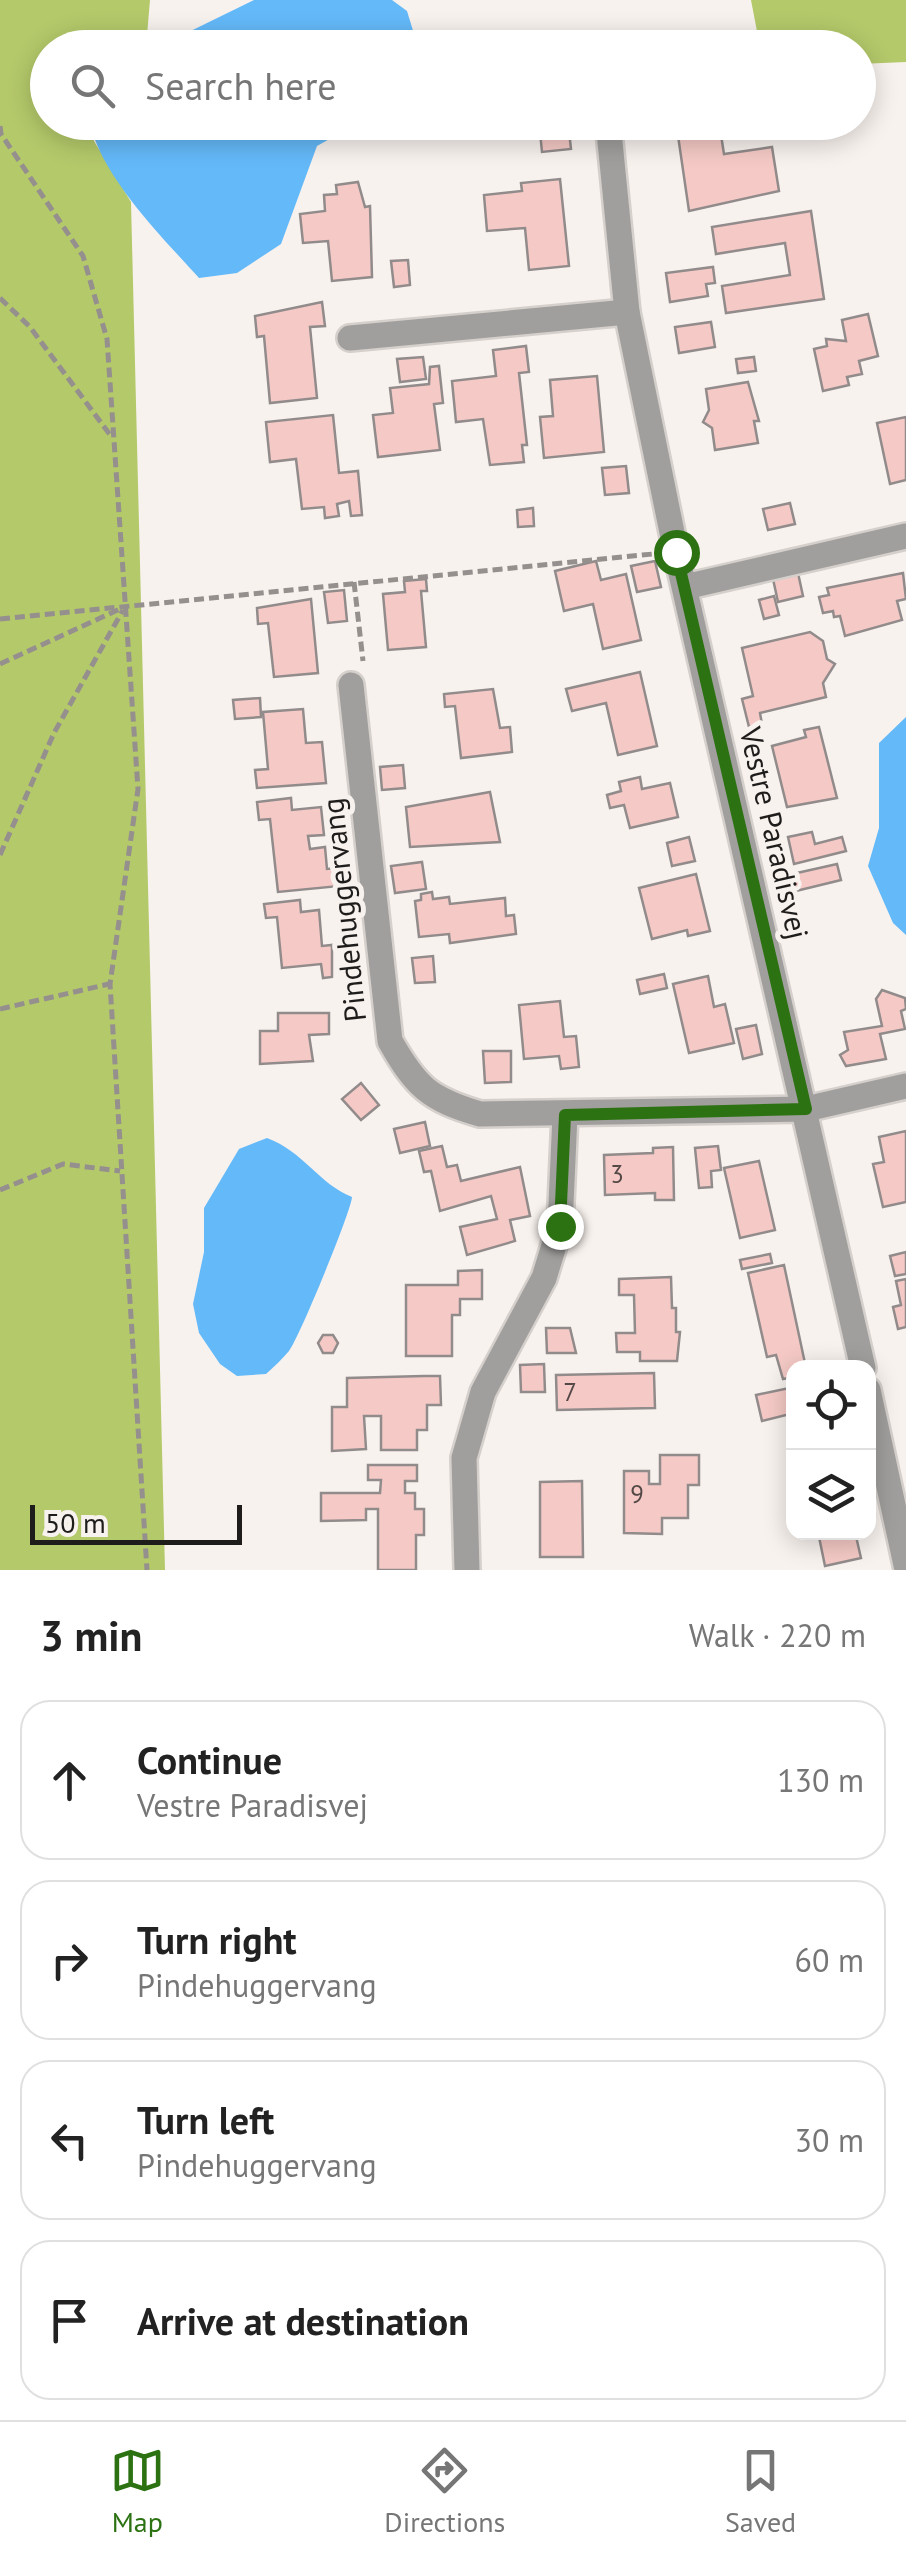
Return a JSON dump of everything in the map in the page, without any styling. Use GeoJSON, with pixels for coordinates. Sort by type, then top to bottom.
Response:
{"type":"FeatureCollection","features":[{"type":"Feature","properties":{"kind":"street","name":"Vestre Paradisvej"},"geometry":{"type":"LineString","coordinates":[[610,140],[627,312],[676,552],[862,1360]]}},
{"type":"Feature","properties":{"kind":"street"},"geometry":{"type":"LineString","coordinates":[[350,338],[627,312]]}},
{"type":"Feature","properties":{"kind":"street"},"geometry":{"type":"LineString","coordinates":[[685,587],[906,536]]}},
{"type":"Feature","properties":{"kind":"street","name":"Pindehuggervang"},"geometry":{"type":"LineString","coordinates":[[351,685],[390,1041],[411,1078],[440,1102],[480,1114],[806,1109],[906,1086]]}},
{"type":"Feature","properties":{"kind":"street"},"geometry":{"type":"LineString","coordinates":[[467,1570],[464,1458],[483,1392],[544,1278],[560,1226],[565,1115]]}},
{"type":"Feature","properties":{"kind":"street"},"geometry":{"type":"LineString","coordinates":[[876,1424],[905,1549]]}},
{"type":"Feature","properties":{"kind":"path"},"geometry":{"type":"LineString","coordinates":[[0,126],[1,134],[83,256],[107,339],[138,789],[110,984],[147,1570]]}},
{"type":"Feature","properties":{"kind":"path"},"geometry":{"type":"LineString","coordinates":[[0,298],[30,327],[114,439]]}},
{"type":"Feature","properties":{"kind":"path"},"geometry":{"type":"LineString","coordinates":[[0,618],[676,552]]}},
{"type":"Feature","properties":{"kind":"path"},"geometry":{"type":"LineString","coordinates":[[351,685],[364,666],[354,581]]}},
{"type":"Feature","properties":{"kind":"path"},"geometry":{"type":"LineString","coordinates":[[0,664],[125,607]]}},
{"type":"Feature","properties":{"kind":"path"},"geometry":{"type":"LineString","coordinates":[[0,855],[54,733],[125,607]]}},
{"type":"Feature","properties":{"kind":"path"},"geometry":{"type":"LineString","coordinates":[[0,1009],[110,984]]}},
{"type":"Feature","properties":{"kind":"path"},"geometry":{"type":"LineString","coordinates":[[0,1190],[63,1164],[120,1171]]}},
{"type":"Feature","properties":{"kind":"green space"},"geometry":{"type":"Polygon","coordinates":[[[0,0],[150,0],[147,30],[30,30],[30,140],[94,140],[131,202],[165,1570],[0,1570],[0,0]]]}},
{"type":"Feature","properties":{"kind":"green space"},"geometry":{"type":"Polygon","coordinates":[[[751,0],[906,0],[906,62],[876,63],[876,30],[757,30],[751,0]]]}},
{"type":"Feature","properties":{"kind":"water"},"geometry":{"type":"Polygon","coordinates":[[[254,0],[392,0],[407,11],[413,30],[193,30],[254,0]]]}},
{"type":"Feature","properties":{"kind":"water"},"geometry":{"type":"Polygon","coordinates":[[[95,140],[328,140],[317,146],[281,244],[237,273],[199,278],[120,185],[95,140]]]}},
{"type":"Feature","properties":{"kind":"water"},"geometry":{"type":"Polygon","coordinates":[[[906,717],[906,935],[893,923],[868,866],[879,828],[879,743],[906,717]]]}},
{"type":"Feature","properties":{"kind":"water"},"geometry":{"type":"Polygon","coordinates":[[[267,1138],[291,1151],[352,1197],[324,1275],[289,1351],[266,1374],[237,1376],[220,1364],[199,1333],[193,1304],[204,1252],[204,1208],[239,1149],[267,1138]]]}},
{"type":"Feature","properties":{"kind":"building"},"geometry":{"type":"Polygon","coordinates":[[[541,140],[570,140],[571,149],[542,152],[541,140]]]}},
{"type":"Feature","properties":{"kind":"building"},"geometry":{"type":"Polygon","coordinates":[[[679,140],[722,140],[724,154],[772,147],[779,191],[689,211],[679,140]]]}},
{"type":"Feature","properties":{"kind":"building"},"geometry":{"type":"Polygon","coordinates":[[[560,179],[569,266],[529,270],[525,228],[487,231],[484,195],[522,191],[521,183],[560,179]]]}},
{"type":"Feature","properties":{"kind":"building"},"geometry":{"type":"Polygon","coordinates":[[[358,182],[365,207],[370,206],[372,277],[332,281],[328,241],[303,243],[300,214],[325,211],[324,195],[337,194],[336,185],[358,182]]]}},
{"type":"Feature","properties":{"kind":"building"},"geometry":{"type":"Polygon","coordinates":[[[811,211],[824,299],[726,313],[722,286],[790,275],[785,243],[716,254],[712,227],[811,211]]]}},
{"type":"Feature","properties":{"kind":"building"},"geometry":{"type":"Polygon","coordinates":[[[408,260],[410,285],[394,287],[391,261],[408,260]]]}},
{"type":"Feature","properties":{"kind":"building"},"geometry":{"type":"Polygon","coordinates":[[[713,267],[715,283],[706,284],[708,296],[670,302],[666,273],[713,267]]]}},
{"type":"Feature","properties":{"kind":"building"},"geometry":{"type":"Polygon","coordinates":[[[322,302],[325,326],[310,327],[317,398],[270,403],[264,336],[257,337],[255,316],[322,302]]]}},
{"type":"Feature","properties":{"kind":"building"},"geometry":{"type":"Polygon","coordinates":[[[868,314],[878,356],[859,361],[862,374],[847,377],[849,385],[823,391],[814,349],[827,346],[826,339],[846,341],[842,320],[868,314]]]}},
{"type":"Feature","properties":{"kind":"building"},"geometry":{"type":"Polygon","coordinates":[[[711,322],[715,347],[679,353],[675,327],[711,322]]]}},
{"type":"Feature","properties":{"kind":"building"},"geometry":{"type":"Polygon","coordinates":[[[526,346],[529,372],[519,373],[527,445],[522,445],[524,462],[490,465],[483,419],[456,422],[452,381],[496,376],[493,350],[526,346]]]}},
{"type":"Feature","properties":{"kind":"building"},"geometry":{"type":"Polygon","coordinates":[[[423,357],[426,379],[400,382],[397,359],[423,357]]]}},
{"type":"Feature","properties":{"kind":"building"},"geometry":{"type":"Polygon","coordinates":[[[754,357],[756,371],[738,373],[736,359],[754,357]]]}},
{"type":"Feature","properties":{"kind":"building"},"geometry":{"type":"Polygon","coordinates":[[[439,366],[443,403],[434,404],[440,450],[378,457],[373,415],[393,413],[390,388],[429,384],[430,367],[439,366]]]}},
{"type":"Feature","properties":{"kind":"building"},"geometry":{"type":"Polygon","coordinates":[[[597,376],[604,452],[544,458],[540,417],[553,416],[550,380],[597,376]]]}},
{"type":"Feature","properties":{"kind":"building"},"geometry":{"type":"Polygon","coordinates":[[[748,382],[759,421],[754,421],[758,443],[715,450],[712,428],[703,422],[709,410],[706,389],[748,382]]]}},
{"type":"Feature","properties":{"kind":"building"},"geometry":{"type":"Polygon","coordinates":[[[333,415],[339,473],[358,471],[362,515],[351,516],[349,501],[337,504],[339,516],[325,518],[324,507],[302,509],[296,459],[270,462],[266,422],[333,415]]]}},
{"type":"Feature","properties":{"kind":"building"},"geometry":{"type":"Polygon","coordinates":[[[906,417],[906,480],[890,484],[877,423],[906,417]]]}},
{"type":"Feature","properties":{"kind":"building"},"geometry":{"type":"Polygon","coordinates":[[[626,466],[629,493],[605,495],[602,468],[626,466]]]}},
{"type":"Feature","properties":{"kind":"building"},"geometry":{"type":"Polygon","coordinates":[[[790,503],[795,524],[768,530],[763,509],[790,503]]]}},
{"type":"Feature","properties":{"kind":"building"},"geometry":{"type":"Polygon","coordinates":[[[533,508],[534,526],[518,527],[517,510],[533,508]]]}},
{"type":"Feature","properties":{"kind":"building"},"geometry":{"type":"Polygon","coordinates":[[[596,561],[601,580],[626,574],[641,640],[603,649],[593,604],[564,611],[555,571],[596,561]]]}},
{"type":"Feature","properties":{"kind":"building"},"geometry":{"type":"Polygon","coordinates":[[[655,561],[661,587],[637,592],[631,566],[655,561]]]}},
{"type":"Feature","properties":{"kind":"building"},"geometry":{"type":"Polygon","coordinates":[[[798,573],[803,596],[778,602],[773,579],[798,573]]]}},
{"type":"Feature","properties":{"kind":"building"},"geometry":{"type":"Polygon","coordinates":[[[903,573],[906,599],[897,601],[902,620],[845,636],[840,616],[834,617],[833,611],[823,613],[819,597],[829,595],[827,588],[903,573]]]}},
{"type":"Feature","properties":{"kind":"building"},"geometry":{"type":"Polygon","coordinates":[[[426,579],[427,591],[421,591],[426,647],[388,650],[383,594],[405,592],[404,581],[426,579]]]}},
{"type":"Feature","properties":{"kind":"building"},"geometry":{"type":"Polygon","coordinates":[[[344,590],[347,621],[328,623],[324,592],[344,590]]]}},
{"type":"Feature","properties":{"kind":"building"},"geometry":{"type":"Polygon","coordinates":[[[774,596],[779,615],[764,619],[759,600],[774,596]]]}},
{"type":"Feature","properties":{"kind":"building"},"geometry":{"type":"Polygon","coordinates":[[[311,599],[318,673],[274,677],[268,623],[258,624],[257,608],[311,599]]]}},
{"type":"Feature","properties":{"kind":"building"},"geometry":{"type":"Polygon","coordinates":[[[810,632],[823,641],[827,659],[835,664],[823,683],[826,697],[760,713],[762,724],[749,727],[742,699],[753,696],[742,648],[810,632]]]}},
{"type":"Feature","properties":{"kind":"building"},"geometry":{"type":"Polygon","coordinates":[[[640,672],[657,746],[618,755],[606,703],[572,711],[566,689],[640,672]]]}},
{"type":"Feature","properties":{"kind":"building"},"geometry":{"type":"Polygon","coordinates":[[[493,689],[500,728],[510,727],[512,752],[461,758],[455,706],[445,707],[444,694],[493,689]]]}},
{"type":"Feature","properties":{"kind":"building"},"geometry":{"type":"Polygon","coordinates":[[[260,698],[261,717],[235,719],[233,700],[260,698]]]}},
{"type":"Feature","properties":{"kind":"building"},"geometry":{"type":"Polygon","coordinates":[[[303,709],[306,743],[322,742],[326,783],[257,788],[255,770],[268,769],[263,712],[303,709]]]}},
{"type":"Feature","properties":{"kind":"building"},"geometry":{"type":"Polygon","coordinates":[[[819,727],[837,798],[787,807],[772,746],[806,737],[804,730],[819,727]]]}},
{"type":"Feature","properties":{"kind":"building"},"geometry":{"type":"Polygon","coordinates":[[[403,765],[405,788],[382,790],[380,767],[403,765]]]}},
{"type":"Feature","properties":{"kind":"building"},"geometry":{"type":"Polygon","coordinates":[[[640,777],[642,789],[670,783],[678,817],[630,828],[624,805],[610,808],[607,795],[621,791],[619,782],[640,777]]]}},
{"type":"Feature","properties":{"kind":"building"},"geometry":{"type":"Polygon","coordinates":[[[490,792],[500,842],[410,847],[406,807],[490,792]]]}},
{"type":"Feature","properties":{"kind":"building"},"geometry":{"type":"Polygon","coordinates":[[[291,798],[292,810],[321,807],[324,835],[308,836],[310,849],[325,847],[327,869],[348,867],[350,885],[278,892],[270,819],[259,820],[257,802],[291,798]]]}},
{"type":"Feature","properties":{"kind":"building"},"geometry":{"type":"Polygon","coordinates":[[[812,832],[815,844],[842,837],[846,851],[794,864],[788,837],[812,832]]]}},
{"type":"Feature","properties":{"kind":"building"},"geometry":{"type":"Polygon","coordinates":[[[689,837],[695,861],[672,866],[667,843],[689,837]]]}},
{"type":"Feature","properties":{"kind":"building"},"geometry":{"type":"Polygon","coordinates":[[[422,862],[426,889],[395,893],[391,866],[422,862]]]}},
{"type":"Feature","properties":{"kind":"building"},"geometry":{"type":"Polygon","coordinates":[[[837,864],[841,880],[792,892],[788,875],[837,864]]]}},
{"type":"Feature","properties":{"kind":"building"},"geometry":{"type":"Polygon","coordinates":[[[696,874],[710,931],[688,936],[687,930],[652,939],[639,888],[696,874]]]}},
{"type":"Feature","properties":{"kind":"building"},"geometry":{"type":"Polygon","coordinates":[[[432,892],[433,899],[449,897],[450,904],[505,898],[506,916],[514,915],[516,934],[450,943],[449,934],[419,937],[415,901],[421,900],[421,894],[432,892]]]}},
{"type":"Feature","properties":{"kind":"building"},"geometry":{"type":"Polygon","coordinates":[[[300,900],[301,912],[319,910],[322,946],[332,945],[332,977],[323,978],[321,964],[282,968],[277,917],[266,918],[264,904],[300,900]]]}},
{"type":"Feature","properties":{"kind":"building"},"geometry":{"type":"Polygon","coordinates":[[[433,956],[435,982],[415,983],[412,958],[433,956]]]}},
{"type":"Feature","properties":{"kind":"building"},"geometry":{"type":"Polygon","coordinates":[[[664,974],[667,988],[640,994],[637,980],[664,974]]]}},
{"type":"Feature","properties":{"kind":"building"},"geometry":{"type":"Polygon","coordinates":[[[708,976],[714,1007],[725,1004],[734,1043],[689,1053],[673,984],[708,976]]]}},
{"type":"Feature","properties":{"kind":"building"},"geometry":{"type":"Polygon","coordinates":[[[882,990],[905,998],[906,1009],[901,1011],[905,1029],[880,1034],[886,1059],[846,1066],[840,1055],[848,1050],[844,1032],[882,1026],[876,999],[882,990]]]}},
{"type":"Feature","properties":{"kind":"building"},"geometry":{"type":"Polygon","coordinates":[[[560,1001],[564,1037],[576,1036],[579,1067],[561,1069],[559,1056],[524,1059],[519,1005],[560,1001]]]}},
{"type":"Feature","properties":{"kind":"building"},"geometry":{"type":"Polygon","coordinates":[[[278,1013],[329,1013],[329,1034],[309,1035],[313,1061],[260,1064],[260,1031],[278,1031],[278,1013]]]}},
{"type":"Feature","properties":{"kind":"building"},"geometry":{"type":"Polygon","coordinates":[[[756,1025],[762,1054],[743,1059],[736,1029],[756,1025]]]}},
{"type":"Feature","properties":{"kind":"building"},"geometry":{"type":"Polygon","coordinates":[[[483,1051],[511,1051],[511,1082],[485,1083],[483,1051]]]}},
{"type":"Feature","properties":{"kind":"building"},"geometry":{"type":"Polygon","coordinates":[[[361,1083],[379,1105],[361,1120],[342,1099],[361,1083]]]}},
{"type":"Feature","properties":{"kind":"building"},"geometry":{"type":"Polygon","coordinates":[[[425,1122],[430,1146],[400,1153],[394,1129],[425,1122]]]}},
{"type":"Feature","properties":{"kind":"building"},"geometry":{"type":"Polygon","coordinates":[[[906,1131],[906,1202],[883,1207],[873,1164],[884,1162],[879,1137],[906,1131]]]}},
{"type":"Feature","properties":{"kind":"building"},"geometry":{"type":"Polygon","coordinates":[[[442,1146],[447,1167],[457,1165],[461,1181],[520,1167],[530,1216],[510,1220],[515,1241],[467,1255],[460,1227],[497,1219],[491,1196],[440,1211],[431,1171],[424,1172],[419,1151],[442,1146]]]}},
{"type":"Feature","properties":{"kind":"building"},"geometry":{"type":"Polygon","coordinates":[[[718,1146],[721,1170],[711,1171],[712,1187],[699,1188],[695,1148],[718,1146]]]}},
{"type":"Feature","properties":{"kind":"building"},"geometry":{"type":"Polygon","coordinates":[[[673,1147],[674,1200],[655,1200],[655,1193],[605,1195],[604,1155],[653,1153],[653,1148],[673,1147]]]}},
{"type":"Feature","properties":{"kind":"building"},"geometry":{"type":"Polygon","coordinates":[[[759,1161],[775,1230],[740,1238],[724,1168],[759,1161]]]}},
{"type":"Feature","properties":{"kind":"building"},"geometry":{"type":"Polygon","coordinates":[[[906,1252],[906,1274],[895,1276],[890,1256],[906,1252]]]}},
{"type":"Feature","properties":{"kind":"building"},"geometry":{"type":"Polygon","coordinates":[[[770,1254],[772,1263],[742,1269],[740,1260],[770,1254]]]}},
{"type":"Feature","properties":{"kind":"building"},"geometry":{"type":"Polygon","coordinates":[[[784,1265],[804,1360],[786,1360],[786,1378],[776,1355],[767,1357],[748,1273],[784,1265]]]}},
{"type":"Feature","properties":{"kind":"building"},"geometry":{"type":"Polygon","coordinates":[[[482,1270],[482,1299],[460,1299],[460,1315],[452,1315],[452,1356],[406,1356],[406,1285],[458,1285],[458,1271],[482,1270]]]}},
{"type":"Feature","properties":{"kind":"building"},"geometry":{"type":"Polygon","coordinates":[[[671,1277],[672,1308],[676,1308],[676,1332],[680,1332],[677,1361],[640,1361],[640,1352],[617,1352],[616,1333],[635,1333],[634,1295],[619,1295],[619,1279],[671,1277]]]}},
{"type":"Feature","properties":{"kind":"building"},"geometry":{"type":"Polygon","coordinates":[[[906,1279],[906,1327],[898,1329],[893,1307],[901,1305],[896,1281],[906,1279]]]}},
{"type":"Feature","properties":{"kind":"building"},"geometry":{"type":"Polygon","coordinates":[[[546,1328],[570,1328],[576,1353],[547,1353],[546,1328]]]}},
{"type":"Feature","properties":{"kind":"building"},"geometry":{"type":"Polygon","coordinates":[[[323,1335],[333,1335],[338,1343],[333,1353],[323,1353],[318,1343],[323,1335]]]}},
{"type":"Feature","properties":{"kind":"building"},"geometry":{"type":"Polygon","coordinates":[[[544,1364],[545,1392],[521,1392],[520,1365],[544,1364]]]}},
{"type":"Feature","properties":{"kind":"building"},"geometry":{"type":"Polygon","coordinates":[[[654,1373],[655,1408],[557,1410],[556,1375],[654,1373]]]}},
{"type":"Feature","properties":{"kind":"building"},"geometry":{"type":"Polygon","coordinates":[[[440,1376],[441,1405],[427,1405],[427,1430],[417,1430],[417,1450],[381,1450],[381,1416],[364,1416],[366,1449],[332,1451],[332,1407],[347,1407],[347,1378],[440,1376]]]}},
{"type":"Feature","properties":{"kind":"building"},"geometry":{"type":"Polygon","coordinates":[[[786,1389],[786,1415],[762,1421],[756,1395],[786,1389]]]}},
{"type":"Feature","properties":{"kind":"building"},"geometry":{"type":"Polygon","coordinates":[[[660,1455],[699,1455],[699,1485],[688,1485],[688,1518],[662,1518],[662,1534],[624,1533],[624,1471],[649,1471],[649,1484],[660,1484],[660,1455]]]}},
{"type":"Feature","properties":{"kind":"building"},"geometry":{"type":"Polygon","coordinates":[[[368,1465],[417,1465],[417,1481],[405,1481],[405,1493],[415,1493],[415,1509],[424,1509],[424,1535],[416,1535],[416,1570],[378,1570],[378,1509],[366,1509],[366,1520],[321,1521],[321,1493],[380,1493],[381,1480],[368,1480],[368,1465]]]}},
{"type":"Feature","properties":{"kind":"building"},"geometry":{"type":"Polygon","coordinates":[[[582,1481],[583,1557],[540,1557],[540,1482],[582,1481]]]}},
{"type":"Feature","properties":{"kind":"building"},"geometry":{"type":"Polygon","coordinates":[[[820,1540],[857,1540],[861,1558],[825,1566],[820,1540]]]}},
{"type":"Feature","properties":{"kind":"route"},"geometry":{"type":"LineString","coordinates":[[560,1226],[565,1115],[806,1109],[676,552]]}}]}
